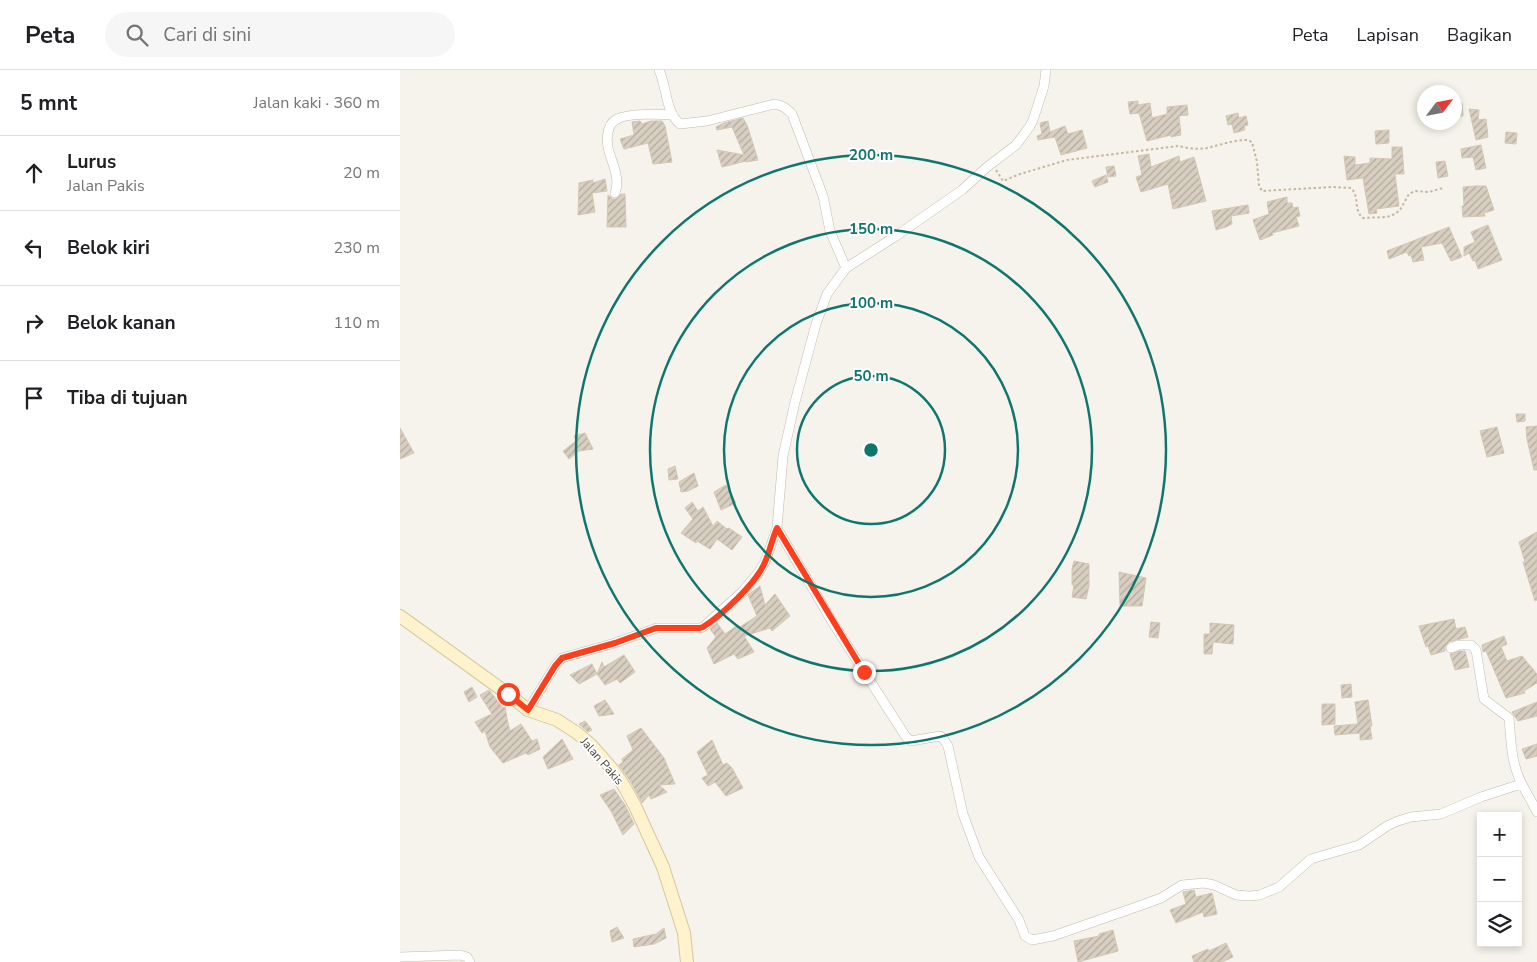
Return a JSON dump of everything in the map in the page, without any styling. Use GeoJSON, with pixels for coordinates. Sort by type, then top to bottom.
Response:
{"type":"FeatureCollection","features":[{"type":"Feature","properties":{"kind":"street"},"geometry":{"type":"LineString","coordinates":[[659,70],[672,115],[680,124],[707,121],[774,104],[787,108],[792,114],[823,196],[830,231],[846,268]]}},
{"type":"Feature","properties":{"kind":"street"},"geometry":{"type":"LineString","coordinates":[[528,710],[562,658],[615,643],[656,628],[700,628],[708,624],[742,592],[759,572],[765,562],[777,528],[783,456],[816,324],[827,294],[846,268],[962,190],[987,167],[1016,145],[1030,126],[1042,93],[1046,70]]}},
{"type":"Feature","properties":{"kind":"street"},"geometry":{"type":"LineString","coordinates":[[615,193],[617,179],[609,151],[608,138],[608,130],[614,121],[625,116],[648,114],[672,115]]}},
{"type":"Feature","properties":{"kind":"street"},"geometry":{"type":"LineString","coordinates":[[777,528],[907,739],[917,740],[936,736],[945,740],[950,754],[963,814],[979,857],[1015,913],[1025,936],[1032,940],[1053,936],[1142,905],[1161,898],[1182,885],[1214,884],[1236,895],[1260,895],[1279,887],[1311,859],[1360,845],[1387,826],[1398,821],[1411,817],[1441,814],[1481,797],[1521,784]]}},
{"type":"Feature","properties":{"kind":"street","name":"Jalan Pakis"},"geometry":{"type":"LineString","coordinates":[[400,616],[528,710],[557,720],[577,733],[590,744],[613,770],[624,786],[654,847],[671,891],[684,933],[687,962]]}},
{"type":"Feature","properties":{"kind":"street"},"geometry":{"type":"LineString","coordinates":[[1451,648],[1458,645],[1471,645],[1476,650],[1484,699],[1509,718],[1512,755],[1521,784],[1537,812]]}},
{"type":"Feature","properties":{"kind":"street"},"geometry":{"type":"LineString","coordinates":[[400,957],[460,955],[467,957],[470,962]]}},
{"type":"Feature","properties":{"kind":"path"},"geometry":{"type":"LineString","coordinates":[[987,167],[996,169],[1003,181],[1067,160],[1178,146],[1205,148],[1247,140],[1252,142],[1257,162],[1259,186],[1262,191],[1332,187],[1351,188],[1356,195],[1358,213],[1363,218],[1387,217],[1395,214],[1400,210],[1409,194],[1415,191],[1429,192],[1442,188]]}},
{"type":"Feature","properties":{"kind":"building"},"geometry":{"type":"Polygon","coordinates":[[[1138,101],[1138,105],[1150,103],[1152,118],[1167,114],[1167,107],[1187,105],[1188,115],[1179,116],[1181,135],[1171,137],[1171,135],[1147,141],[1139,113],[1130,114],[1128,102],[1138,101]]]}},
{"type":"Feature","properties":{"kind":"building"},"geometry":{"type":"Polygon","coordinates":[[[1469,109],[1479,110],[1478,120],[1486,119],[1488,137],[1476,140],[1469,109]]]}},
{"type":"Feature","properties":{"kind":"building"},"geometry":{"type":"Polygon","coordinates":[[[1238,113],[1239,118],[1246,116],[1248,125],[1244,126],[1245,130],[1234,133],[1232,124],[1228,125],[1226,116],[1238,113]]]}},
{"type":"Feature","properties":{"kind":"building"},"geometry":{"type":"Polygon","coordinates":[[[743,118],[758,160],[722,167],[717,150],[744,155],[732,127],[717,130],[716,127],[743,118]]]}},
{"type":"Feature","properties":{"kind":"building"},"geometry":{"type":"Polygon","coordinates":[[[640,121],[642,124],[651,121],[662,121],[665,126],[672,162],[653,164],[648,143],[624,149],[620,139],[634,135],[632,122],[640,121]]]}},
{"type":"Feature","properties":{"kind":"building"},"geometry":{"type":"Polygon","coordinates":[[[1048,121],[1050,132],[1065,126],[1068,134],[1082,130],[1087,148],[1061,155],[1055,137],[1038,140],[1037,136],[1042,134],[1040,123],[1048,121]]]}},
{"type":"Feature","properties":{"kind":"building"},"geometry":{"type":"Polygon","coordinates":[[[1389,130],[1389,143],[1376,144],[1375,131],[1389,130]]]}},
{"type":"Feature","properties":{"kind":"building"},"geometry":{"type":"Polygon","coordinates":[[[1506,132],[1517,133],[1516,144],[1505,143],[1506,132]]]}},
{"type":"Feature","properties":{"kind":"building"},"geometry":{"type":"Polygon","coordinates":[[[1481,145],[1486,168],[1476,170],[1473,157],[1462,158],[1461,149],[1481,145]]]}},
{"type":"Feature","properties":{"kind":"building"},"geometry":{"type":"Polygon","coordinates":[[[1392,147],[1402,147],[1404,174],[1395,174],[1399,206],[1376,209],[1377,213],[1369,214],[1363,178],[1347,180],[1344,156],[1355,157],[1355,165],[1370,163],[1370,158],[1392,159],[1392,147]]]}},
{"type":"Feature","properties":{"kind":"building"},"geometry":{"type":"Polygon","coordinates":[[[1149,154],[1151,167],[1179,156],[1180,162],[1194,157],[1206,201],[1173,209],[1168,184],[1141,192],[1136,177],[1142,175],[1138,156],[1149,154]]]}},
{"type":"Feature","properties":{"kind":"building"},"geometry":{"type":"Polygon","coordinates":[[[1445,161],[1448,176],[1438,178],[1436,162],[1445,161]]]}},
{"type":"Feature","properties":{"kind":"building"},"geometry":{"type":"Polygon","coordinates":[[[1114,166],[1116,176],[1108,177],[1106,167],[1114,166]]]}},
{"type":"Feature","properties":{"kind":"building"},"geometry":{"type":"Polygon","coordinates":[[[1106,175],[1108,182],[1095,187],[1092,181],[1106,175]]]}},
{"type":"Feature","properties":{"kind":"building"},"geometry":{"type":"Polygon","coordinates":[[[605,179],[607,191],[592,193],[595,212],[578,215],[579,183],[593,180],[593,183],[605,179]]]}},
{"type":"Feature","properties":{"kind":"building"},"geometry":{"type":"Polygon","coordinates":[[[1486,186],[1494,210],[1484,213],[1485,216],[1463,217],[1463,187],[1486,186]]]}},
{"type":"Feature","properties":{"kind":"building"},"geometry":{"type":"Polygon","coordinates":[[[621,194],[625,194],[626,227],[607,227],[608,195],[616,199],[621,194]]]}},
{"type":"Feature","properties":{"kind":"building"},"geometry":{"type":"Polygon","coordinates":[[[1287,197],[1287,203],[1292,203],[1293,208],[1298,207],[1300,216],[1296,217],[1299,226],[1272,233],[1273,235],[1260,240],[1253,220],[1269,214],[1267,202],[1287,197]]]}},
{"type":"Feature","properties":{"kind":"building"},"geometry":{"type":"Polygon","coordinates":[[[1248,205],[1249,213],[1231,216],[1232,224],[1216,230],[1212,211],[1248,205]]]}},
{"type":"Feature","properties":{"kind":"building"},"geometry":{"type":"Polygon","coordinates":[[[1488,225],[1502,260],[1478,269],[1475,260],[1473,261],[1469,253],[1464,256],[1464,247],[1475,242],[1471,232],[1488,225]]]}},
{"type":"Feature","properties":{"kind":"building"},"geometry":{"type":"Polygon","coordinates":[[[1449,227],[1462,257],[1451,261],[1442,243],[1421,247],[1424,260],[1413,262],[1411,255],[1409,256],[1407,252],[1389,259],[1387,251],[1449,227]]]}},
{"type":"Feature","properties":{"kind":"building"},"geometry":{"type":"Polygon","coordinates":[[[1516,414],[1525,414],[1525,421],[1517,422],[1516,414]]]}},
{"type":"Feature","properties":{"kind":"building"},"geometry":{"type":"Polygon","coordinates":[[[1537,426],[1537,470],[1534,470],[1526,427],[1537,426]]]}},
{"type":"Feature","properties":{"kind":"building"},"geometry":{"type":"Polygon","coordinates":[[[1497,427],[1504,453],[1487,457],[1480,431],[1497,427]]]}},
{"type":"Feature","properties":{"kind":"building"},"geometry":{"type":"Polygon","coordinates":[[[400,428],[414,453],[400,459],[400,428]]]}},
{"type":"Feature","properties":{"kind":"building"},"geometry":{"type":"Polygon","coordinates":[[[585,433],[593,449],[579,451],[569,459],[563,451],[576,441],[574,436],[585,433]]]}},
{"type":"Feature","properties":{"kind":"building"},"geometry":{"type":"Polygon","coordinates":[[[675,466],[678,479],[669,480],[668,469],[675,466]]]}},
{"type":"Feature","properties":{"kind":"building"},"geometry":{"type":"Polygon","coordinates":[[[694,473],[698,486],[681,492],[679,482],[694,473]]]}},
{"type":"Feature","properties":{"kind":"building"},"geometry":{"type":"Polygon","coordinates":[[[726,485],[736,503],[721,510],[714,492],[726,485]]]}},
{"type":"Feature","properties":{"kind":"building"},"geometry":{"type":"Polygon","coordinates":[[[692,502],[698,511],[703,507],[713,526],[717,521],[742,537],[732,550],[717,539],[710,549],[697,541],[696,543],[681,533],[693,519],[685,508],[692,502]]]}},
{"type":"Feature","properties":{"kind":"building"},"geometry":{"type":"Polygon","coordinates":[[[1537,532],[1537,600],[1535,601],[1519,542],[1537,532]]]}},
{"type":"Feature","properties":{"kind":"building"},"geometry":{"type":"Polygon","coordinates":[[[1074,561],[1089,564],[1089,586],[1086,599],[1072,597],[1074,585],[1072,585],[1072,569],[1074,561]]]}},
{"type":"Feature","properties":{"kind":"building"},"geometry":{"type":"Polygon","coordinates":[[[1119,572],[1146,578],[1142,606],[1120,606],[1119,572]]]}},
{"type":"Feature","properties":{"kind":"building"},"geometry":{"type":"Polygon","coordinates":[[[760,586],[765,605],[775,594],[790,616],[772,631],[770,628],[744,636],[754,652],[738,659],[734,654],[714,664],[707,648],[716,637],[710,629],[717,623],[725,634],[757,616],[748,595],[760,586]]]}},
{"type":"Feature","properties":{"kind":"building"},"geometry":{"type":"Polygon","coordinates":[[[1454,619],[1456,629],[1465,627],[1468,637],[1449,642],[1445,647],[1445,651],[1431,655],[1428,646],[1426,647],[1419,626],[1454,619]]]}},
{"type":"Feature","properties":{"kind":"building"},"geometry":{"type":"Polygon","coordinates":[[[1151,622],[1160,623],[1158,638],[1149,637],[1151,622]]]}},
{"type":"Feature","properties":{"kind":"building"},"geometry":{"type":"Polygon","coordinates":[[[1210,623],[1234,625],[1233,644],[1213,642],[1212,654],[1204,654],[1204,634],[1210,634],[1210,623]]]}},
{"type":"Feature","properties":{"kind":"building"},"geometry":{"type":"Polygon","coordinates":[[[1504,636],[1507,644],[1501,647],[1507,661],[1522,656],[1537,674],[1537,683],[1524,691],[1525,693],[1506,698],[1486,651],[1483,652],[1482,645],[1504,636]]]}},
{"type":"Feature","properties":{"kind":"building"},"geometry":{"type":"Polygon","coordinates":[[[1465,651],[1469,667],[1455,670],[1450,654],[1465,651]]]}},
{"type":"Feature","properties":{"kind":"building"},"geometry":{"type":"Polygon","coordinates":[[[624,655],[635,672],[620,683],[617,679],[605,685],[597,674],[602,662],[604,667],[624,655]]]}},
{"type":"Feature","properties":{"kind":"building"},"geometry":{"type":"Polygon","coordinates":[[[592,664],[597,674],[579,684],[570,675],[592,664]]]}},
{"type":"Feature","properties":{"kind":"building"},"geometry":{"type":"Polygon","coordinates":[[[1351,684],[1352,697],[1342,698],[1341,685],[1351,684]]]}},
{"type":"Feature","properties":{"kind":"building"},"geometry":{"type":"Polygon","coordinates":[[[472,687],[477,697],[469,702],[464,692],[472,687]]]}},
{"type":"Feature","properties":{"kind":"building"},"geometry":{"type":"Polygon","coordinates":[[[489,690],[503,708],[505,707],[510,731],[521,724],[532,741],[537,739],[540,749],[503,763],[490,747],[485,731],[482,733],[475,722],[492,714],[480,695],[489,690]]]}},
{"type":"Feature","properties":{"kind":"building"},"geometry":{"type":"Polygon","coordinates":[[[605,700],[614,714],[599,716],[594,706],[605,700]]]}},
{"type":"Feature","properties":{"kind":"building"},"geometry":{"type":"Polygon","coordinates":[[[1368,700],[1372,739],[1360,740],[1360,733],[1335,735],[1334,726],[1358,724],[1355,702],[1368,700]]]}},
{"type":"Feature","properties":{"kind":"building"},"geometry":{"type":"Polygon","coordinates":[[[1537,702],[1537,716],[1518,721],[1512,712],[1537,702]]]}},
{"type":"Feature","properties":{"kind":"building"},"geometry":{"type":"Polygon","coordinates":[[[1322,704],[1335,704],[1335,724],[1322,725],[1322,704]]]}},
{"type":"Feature","properties":{"kind":"building"},"geometry":{"type":"Polygon","coordinates":[[[585,721],[592,730],[588,732],[579,724],[585,721]]]}},
{"type":"Feature","properties":{"kind":"building"},"geometry":{"type":"Polygon","coordinates":[[[641,728],[664,758],[675,784],[659,785],[667,792],[651,799],[649,795],[642,803],[619,765],[623,762],[622,759],[633,750],[627,736],[641,728]]]}},
{"type":"Feature","properties":{"kind":"building"},"geometry":{"type":"Polygon","coordinates":[[[562,739],[573,759],[548,769],[543,757],[562,739]]]}},
{"type":"Feature","properties":{"kind":"building"},"geometry":{"type":"Polygon","coordinates":[[[712,740],[723,765],[727,763],[732,768],[743,788],[726,796],[715,782],[708,786],[702,778],[708,775],[697,752],[712,740]]]}},
{"type":"Feature","properties":{"kind":"building"},"geometry":{"type":"Polygon","coordinates":[[[1537,744],[1537,756],[1526,759],[1522,749],[1537,744]]]}},
{"type":"Feature","properties":{"kind":"building"},"geometry":{"type":"Polygon","coordinates":[[[614,789],[625,805],[634,824],[623,835],[611,811],[600,795],[614,789]]]}},
{"type":"Feature","properties":{"kind":"building"},"geometry":{"type":"Polygon","coordinates":[[[1194,890],[1196,897],[1212,893],[1217,914],[1204,917],[1203,912],[1176,923],[1170,910],[1186,904],[1183,892],[1194,890]]]}},
{"type":"Feature","properties":{"kind":"building"},"geometry":{"type":"Polygon","coordinates":[[[617,927],[624,938],[612,942],[610,931],[617,927]]]}},
{"type":"Feature","properties":{"kind":"building"},"geometry":{"type":"Polygon","coordinates":[[[664,928],[666,938],[654,944],[634,947],[633,939],[656,934],[664,928]]]}},
{"type":"Feature","properties":{"kind":"building"},"geometry":{"type":"Polygon","coordinates":[[[1113,930],[1118,951],[1078,962],[1074,941],[1099,936],[1099,934],[1113,930]]]}},
{"type":"Feature","properties":{"kind":"building"},"geometry":{"type":"Polygon","coordinates":[[[1226,943],[1233,957],[1222,962],[1194,962],[1192,956],[1226,943]]]}},
{"type":"Feature","properties":{"kind":"route"},"geometry":{"type":"LineString","coordinates":[[508,694],[528,710],[558,661],[562,658],[615,643],[656,628],[700,628],[708,624],[742,592],[759,572],[765,562],[777,528],[864,672]]}}]}
